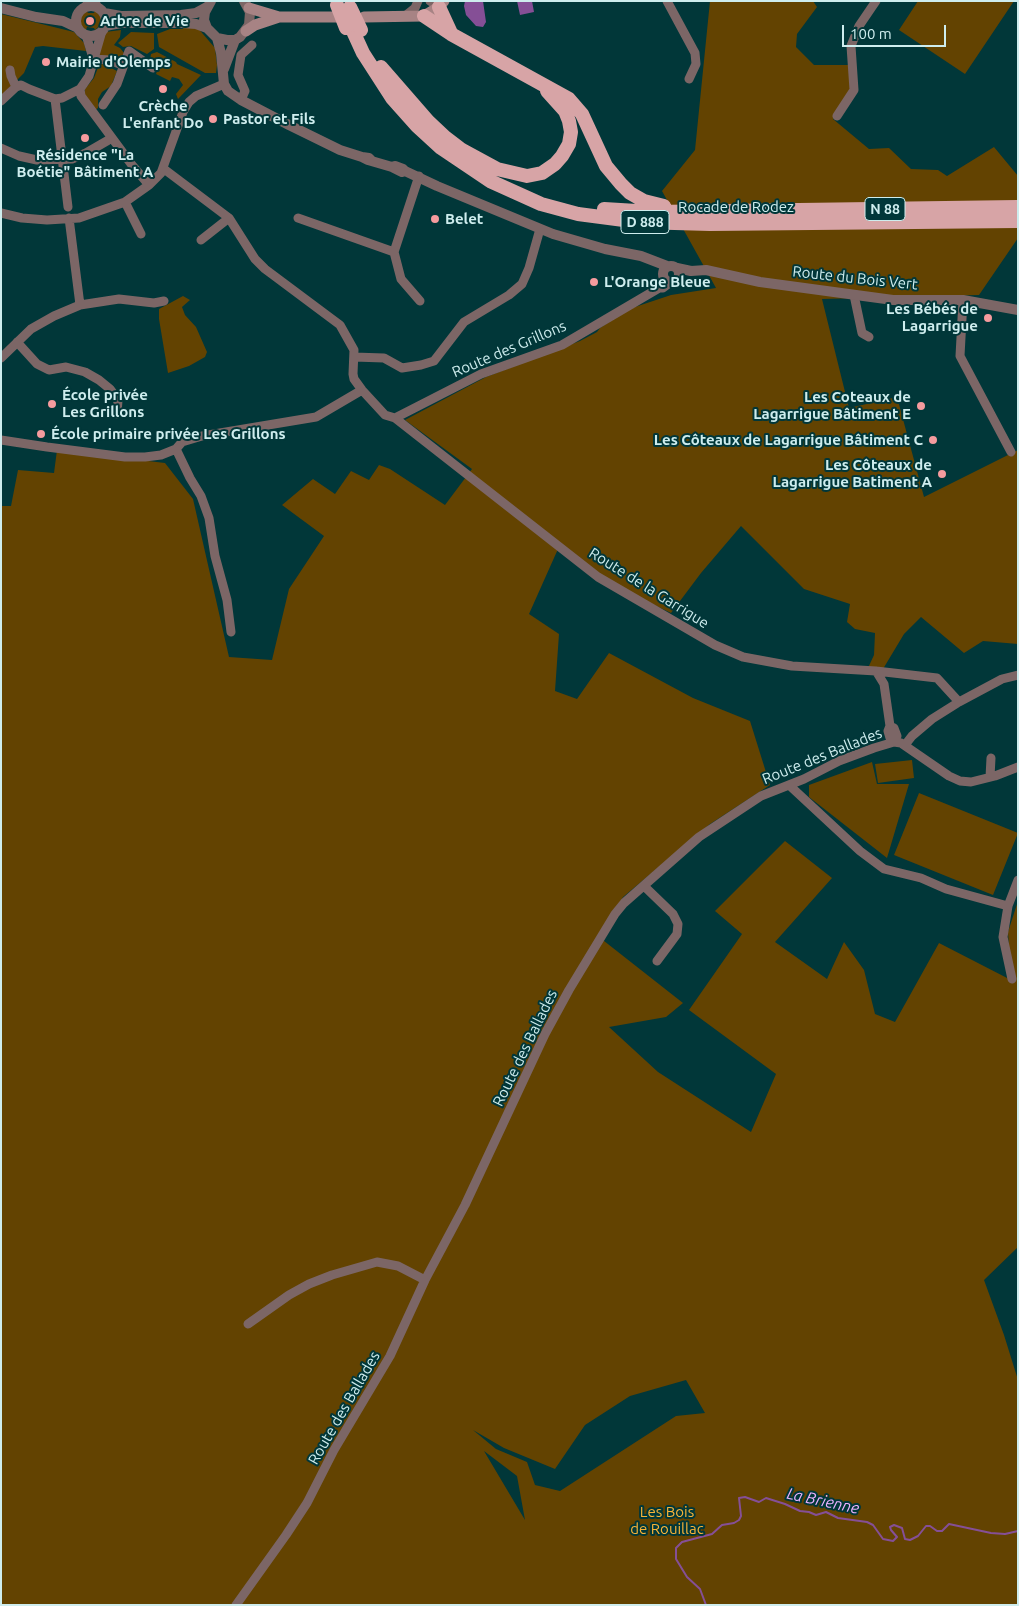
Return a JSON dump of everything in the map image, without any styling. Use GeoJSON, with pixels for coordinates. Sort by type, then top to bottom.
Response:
{"type":"FeatureCollection","features":[{"type":"Feature","properties":{"kind":"highway"},"geometry":{"type":"LineString","coordinates":[[438,3],[451,34]]}},
{"type":"Feature","properties":{"kind":"highway","name":"Rocade de Rodez"},"geometry":{"type":"LineString","coordinates":[[347,13],[363,53],[392,98],[417,126],[441,148],[490,181],[541,204],[578,214],[639,222],[701,224],[1018,222]]}},
{"type":"Feature","properties":{"kind":"highway","name":"Rocade de Rodez"},"geometry":{"type":"LineString","coordinates":[[347,13],[398,92],[432,130],[474,163],[521,187],[560,200],[612,211],[1018,207]]}},
{"type":"Feature","properties":{"kind":"highway"},"geometry":{"type":"LineString","coordinates":[[424,16],[451,34],[568,99],[582,114],[606,166],[630,192],[644,201],[666,207],[752,210]]}},
{"type":"Feature","properties":{"kind":"highway"},"geometry":{"type":"LineString","coordinates":[[381,67],[428,121],[462,150],[497,169],[527,176],[542,173],[555,164],[569,144],[571,132],[565,111],[541,85]]}},
{"type":"Feature","properties":{"kind":"main road"},"geometry":{"type":"LineString","coordinates":[[246,31],[255,25],[279,17],[347,13],[424,16],[438,3]]}},
{"type":"Feature","properties":{"kind":"main road"},"geometry":{"type":"LineString","coordinates":[[247,5],[279,17]]}},
{"type":"Feature","properties":{"kind":"street"},"geometry":{"type":"LineString","coordinates":[[404,16],[415,8],[418,1]]}},
{"type":"Feature","properties":{"kind":"street"},"geometry":{"type":"LineString","coordinates":[[667,1],[695,53],[696,64],[689,79]]}},
{"type":"Feature","properties":{"kind":"street"},"geometry":{"type":"LineString","coordinates":[[837,116],[854,90],[851,46],[859,26],[876,1]]}},
{"type":"Feature","properties":{"kind":"street"},"geometry":{"type":"LineString","coordinates":[[63,21],[91,7],[121,16],[196,13],[209,4]]}},
{"type":"Feature","properties":{"kind":"street"},"geometry":{"type":"LineString","coordinates":[[209,4],[204,20],[220,48],[223,77],[228,91],[241,100],[340,150],[403,169],[540,229],[605,249],[641,256],[654,261],[670,274]]}},
{"type":"Feature","properties":{"kind":"street"},"geometry":{"type":"LineString","coordinates":[[223,77],[235,40],[246,31],[251,20],[247,5]]}},
{"type":"Feature","properties":{"kind":"street"},"geometry":{"type":"LineString","coordinates":[[1,101],[21,84],[55,99],[62,98],[80,89],[89,76],[106,21],[91,7]]}},
{"type":"Feature","properties":{"kind":"street"},"geometry":{"type":"LineString","coordinates":[[91,7],[77,23],[93,59]]}},
{"type":"Feature","properties":{"kind":"street"},"geometry":{"type":"LineString","coordinates":[[1,8],[36,17],[63,21],[82,31],[95,35],[104,28],[121,23],[181,23],[196,24],[207,28]]}},
{"type":"Feature","properties":{"kind":"street"},"geometry":{"type":"LineString","coordinates":[[216,38],[235,40]]}},
{"type":"Feature","properties":{"kind":"street"},"geometry":{"type":"LineString","coordinates":[[241,100],[245,91],[238,75],[241,55],[252,45]]}},
{"type":"Feature","properties":{"kind":"street"},"geometry":{"type":"LineString","coordinates":[[103,105],[117,84],[128,51],[153,68]]}},
{"type":"Feature","properties":{"kind":"street"},"geometry":{"type":"LineString","coordinates":[[93,59],[110,60],[122,65]]}},
{"type":"Feature","properties":{"kind":"street"},"geometry":{"type":"LineString","coordinates":[[10,70],[16,87]]}},
{"type":"Feature","properties":{"kind":"street"},"geometry":{"type":"LineString","coordinates":[[2,214],[47,220],[79,218],[125,202],[149,185],[164,168],[164,162],[182,112],[189,102],[223,77],[238,75]]}},
{"type":"Feature","properties":{"kind":"street"},"geometry":{"type":"LineString","coordinates":[[80,89],[81,96],[149,185]]}},
{"type":"Feature","properties":{"kind":"street"},"geometry":{"type":"LineString","coordinates":[[55,99],[68,207]]}},
{"type":"Feature","properties":{"kind":"street"},"geometry":{"type":"LineString","coordinates":[[1,148],[19,156],[37,160],[72,159],[112,138]]}},
{"type":"Feature","properties":{"kind":"street"},"geometry":{"type":"LineString","coordinates":[[164,168],[229,218],[255,259],[265,269],[340,325],[352,344],[354,357],[353,374],[362,390],[385,415],[395,418]]}},
{"type":"Feature","properties":{"kind":"street"},"geometry":{"type":"LineString","coordinates":[[419,176],[394,252],[401,279],[420,301]]}},
{"type":"Feature","properties":{"kind":"street"},"geometry":{"type":"LineString","coordinates":[[125,202],[141,234]]}},
{"type":"Feature","properties":{"kind":"street"},"geometry":{"type":"LineString","coordinates":[[69,218],[80,305]]}},
{"type":"Feature","properties":{"kind":"street"},"geometry":{"type":"LineString","coordinates":[[201,240],[229,218]]}},
{"type":"Feature","properties":{"kind":"street"},"geometry":{"type":"LineString","coordinates":[[298,218],[394,252]]}},
{"type":"Feature","properties":{"kind":"street"},"geometry":{"type":"LineString","coordinates":[[354,357],[384,358],[402,368],[421,366],[434,361],[464,322],[509,295],[522,284],[529,268],[540,229]]}},
{"type":"Feature","properties":{"kind":"street","name":"Route du Bois Vert"},"geometry":{"type":"LineString","coordinates":[[670,274],[706,270],[760,282],[854,295],[893,300],[963,300],[1018,310]]}},
{"type":"Feature","properties":{"kind":"street","name":"Route des Grillons"},"geometry":{"type":"LineString","coordinates":[[395,418],[481,374],[562,345],[659,288],[670,274]]}},
{"type":"Feature","properties":{"kind":"street"},"geometry":{"type":"LineString","coordinates":[[854,295],[862,333],[869,337]]}},
{"type":"Feature","properties":{"kind":"street"},"geometry":{"type":"LineString","coordinates":[[2,355],[31,329],[54,316],[80,305],[119,299],[154,303],[164,300]]}},
{"type":"Feature","properties":{"kind":"street"},"geometry":{"type":"LineString","coordinates":[[963,300],[960,356],[1011,452]]}},
{"type":"Feature","properties":{"kind":"street"},"geometry":{"type":"LineString","coordinates":[[17,342],[36,364],[48,370],[66,368],[85,372],[99,380],[110,389],[118,400],[117,414]]}},
{"type":"Feature","properties":{"kind":"street"},"geometry":{"type":"LineString","coordinates":[[1,440],[125,456],[145,457],[161,455],[176,448],[182,442],[202,436],[316,417],[362,390]]}},
{"type":"Feature","properties":{"kind":"street","name":"Route de la Garrigue"},"geometry":{"type":"LineString","coordinates":[[395,418],[598,577],[715,645],[743,657],[764,662],[937,678],[959,702]]}},
{"type":"Feature","properties":{"kind":"street"},"geometry":{"type":"LineString","coordinates":[[176,448],[201,496],[209,518],[231,632]]}},
{"type":"Feature","properties":{"kind":"street"},"geometry":{"type":"LineString","coordinates":[[876,671],[884,684],[890,726],[894,728],[897,736],[894,742]]}},
{"type":"Feature","properties":{"kind":"street"},"geometry":{"type":"LineString","coordinates":[[905,745],[912,736],[932,719],[959,702],[1002,679],[1018,675]]}},
{"type":"Feature","properties":{"kind":"street","name":"Route des Ballades"},"geometry":{"type":"LineString","coordinates":[[236,1605],[307,1503],[334,1450],[390,1356],[425,1280],[465,1205],[545,1034],[624,903],[699,837],[734,812],[761,796],[804,779],[839,761],[894,742],[905,745],[949,776],[960,781],[971,782],[1018,768]]}},
{"type":"Feature","properties":{"kind":"street"},"geometry":{"type":"LineString","coordinates":[[990,777],[991,758]]}},
{"type":"Feature","properties":{"kind":"street"},"geometry":{"type":"LineString","coordinates":[[804,779],[804,798]]}},
{"type":"Feature","properties":{"kind":"street"},"geometry":{"type":"LineString","coordinates":[[789,785],[860,851],[884,869],[921,878],[946,889],[1008,906]]}},
{"type":"Feature","properties":{"kind":"street"},"geometry":{"type":"LineString","coordinates":[[1012,978],[1003,937],[1008,906],[1018,880]]}},
{"type":"Feature","properties":{"kind":"street"},"geometry":{"type":"LineString","coordinates":[[644,886],[673,914],[678,924],[677,934],[657,961]]}},
{"type":"Feature","properties":{"kind":"street"},"geometry":{"type":"LineString","coordinates":[[248,1324],[289,1295],[310,1284],[332,1275],[377,1262],[398,1266],[425,1280]]}},
{"type":"Feature","properties":{"kind":"green space","name":"Les Bois de Rouillac"},"geometry":{"type":"Polygon","coordinates":[[[710,1],[813,1],[817,7],[797,34],[796,47],[814,65],[849,65],[850,89],[833,119],[869,149],[889,148],[911,169],[938,170],[947,176],[994,147],[1018,176],[1018,238],[979,295],[822,299],[849,408],[897,397],[924,497],[1018,450],[1018,644],[983,641],[964,653],[921,617],[904,634],[883,669],[868,668],[874,655],[875,633],[855,629],[847,622],[850,604],[804,589],[741,526],[701,573],[671,613],[600,579],[558,549],[529,614],[559,634],[555,691],[577,699],[609,653],[693,698],[750,721],[770,785],[710,824],[623,897],[599,937],[683,1003],[666,1017],[609,1027],[658,1072],[751,1132],[776,1074],[689,1010],[742,934],[715,911],[785,841],[832,878],[775,942],[827,979],[844,942],[864,970],[875,1014],[895,1022],[939,943],[1011,980],[1008,932],[1018,901],[1018,1247],[984,1280],[1018,1380],[1018,1605],[1,1605],[1,506],[11,506],[18,470],[54,473],[57,450],[165,463],[193,499],[229,657],[272,660],[289,589],[324,536],[282,505],[313,479],[335,494],[351,471],[369,480],[379,465],[390,469],[445,505],[472,469],[405,420],[486,377],[580,341],[597,332],[629,309],[671,295],[716,288],[662,191],[695,150],[710,1]],[[686,1380],[630,1396],[585,1425],[555,1469],[504,1448],[473,1430],[496,1449],[527,1462],[535,1485],[560,1491],[676,1416],[705,1413],[686,1380]],[[484,1451],[525,1520],[517,1476],[484,1451]]]}},
{"type":"Feature","properties":{"kind":"green space"},"geometry":{"type":"Polygon","coordinates":[[[918,1],[1014,1],[965,74],[899,30],[918,1]]]}},
{"type":"Feature","properties":{"kind":"green space"},"geometry":{"type":"Polygon","coordinates":[[[86,10],[88,13],[94,13],[95,10],[101,17],[101,24],[95,30],[94,28],[87,27],[86,30],[79,24],[80,17],[86,10]]]}},
{"type":"Feature","properties":{"kind":"green space"},"geometry":{"type":"Polygon","coordinates":[[[1,14],[74,32],[84,43],[86,51],[43,46],[35,47],[24,73],[1,96],[1,14]]]}},
{"type":"Feature","properties":{"kind":"green space"},"geometry":{"type":"Polygon","coordinates":[[[184,26],[197,27],[215,48],[216,73],[205,73],[159,47],[157,34],[170,29],[183,29],[184,26]]]}},
{"type":"Feature","properties":{"kind":"green space"},"geometry":{"type":"Polygon","coordinates":[[[121,30],[120,37],[114,45],[125,54],[121,60],[99,55],[105,32],[121,30]]]}},
{"type":"Feature","properties":{"kind":"green space"},"geometry":{"type":"Polygon","coordinates":[[[131,32],[154,33],[154,49],[147,54],[131,46],[123,47],[118,43],[131,32]]]}},
{"type":"Feature","properties":{"kind":"green space"},"geometry":{"type":"Polygon","coordinates":[[[157,52],[201,75],[178,99],[176,94],[183,85],[179,79],[172,77],[170,81],[156,74],[159,66],[150,60],[151,54],[157,52]]]}},
{"type":"Feature","properties":{"kind":"green space"},"geometry":{"type":"Polygon","coordinates":[[[103,64],[117,71],[111,86],[102,92],[98,99],[98,108],[95,110],[85,96],[85,89],[94,78],[99,65],[103,64]]]}},
{"type":"Feature","properties":{"kind":"green space"},"geometry":{"type":"Polygon","coordinates":[[[183,296],[190,300],[182,307],[185,315],[196,327],[207,352],[205,357],[189,366],[168,373],[159,309],[183,296]]]}},
{"type":"Feature","properties":{"kind":"green space"},"geometry":{"type":"Polygon","coordinates":[[[912,760],[914,778],[878,783],[875,764],[912,760]]]}},
{"type":"Feature","properties":{"kind":"green space"},"geometry":{"type":"Polygon","coordinates":[[[872,762],[877,784],[909,784],[887,858],[809,797],[809,785],[872,762]]]}},
{"type":"Feature","properties":{"kind":"green space"},"geometry":{"type":"Polygon","coordinates":[[[919,793],[1018,833],[993,895],[894,855],[919,793]]]}},
{"type":"Feature","properties":{"kind":"shaded area"},"geometry":{"type":"Polygon","coordinates":[[[465,1],[483,1],[486,22],[483,27],[476,26],[466,15],[465,1]]]}},
{"type":"Feature","properties":{"kind":"shaded area"},"geometry":{"type":"Polygon","coordinates":[[[517,1],[532,1],[534,12],[520,15],[517,1]]]}},
{"type":"Feature","properties":{"kind":"waterway","name":"La Brienne"},"geometry":{"type":"LineString","coordinates":[[706,1605],[700,1589],[687,1577],[676,1559],[676,1548],[682,1542],[712,1534],[722,1525],[739,1520],[741,1516],[739,1498],[745,1497],[759,1502],[766,1498],[816,1515],[826,1512],[838,1518],[867,1522],[873,1525],[883,1539],[893,1541],[897,1537],[890,1527],[894,1525],[902,1528],[905,1539],[910,1540],[918,1536],[926,1526],[942,1531],[949,1524],[991,1533],[1005,1534],[1018,1531]]}},
{"type":"Feature","properties":{"kind":"place","name":"Arbre de Vie"},"geometry":{"type":"Point","coordinates":[90,21]}},
{"type":"Feature","properties":{"kind":"place","name":"Mairie d'Olemps"},"geometry":{"type":"Point","coordinates":[46,62]}},
{"type":"Feature","properties":{"kind":"place","name":"Crèche L'enfant Do"},"geometry":{"type":"Point","coordinates":[163,89]}},
{"type":"Feature","properties":{"kind":"place","name":"Pastor et Fils"},"geometry":{"type":"Point","coordinates":[213,119]}},
{"type":"Feature","properties":{"kind":"place","name":"Résidence \"La Boétie\" Bâtiment A"},"geometry":{"type":"Point","coordinates":[85,138]}},
{"type":"Feature","properties":{"kind":"place","name":"Belet"},"geometry":{"type":"Point","coordinates":[435,219]}},
{"type":"Feature","properties":{"kind":"place","name":"L'Orange Bleue"},"geometry":{"type":"Point","coordinates":[594,282]}},
{"type":"Feature","properties":{"kind":"place","name":"Les Bébés de Lagarrigue"},"geometry":{"type":"Point","coordinates":[988,318]}},
{"type":"Feature","properties":{"kind":"place","name":"École privée Les Grillons"},"geometry":{"type":"Point","coordinates":[52,404]}},
{"type":"Feature","properties":{"kind":"place","name":"Les Coteaux de Lagarrigue Bâtiment E"},"geometry":{"type":"Point","coordinates":[921,406]}},
{"type":"Feature","properties":{"kind":"place","name":"École primaire privée Les Grillons"},"geometry":{"type":"Point","coordinates":[41,434]}},
{"type":"Feature","properties":{"kind":"place","name":"Les Côteaux de Lagarrigue Bâtiment C"},"geometry":{"type":"Point","coordinates":[933,440]}},
{"type":"Feature","properties":{"kind":"place","name":"Les Côteaux de Lagarrigue Batiment A"},"geometry":{"type":"Point","coordinates":[942,474]}}]}
